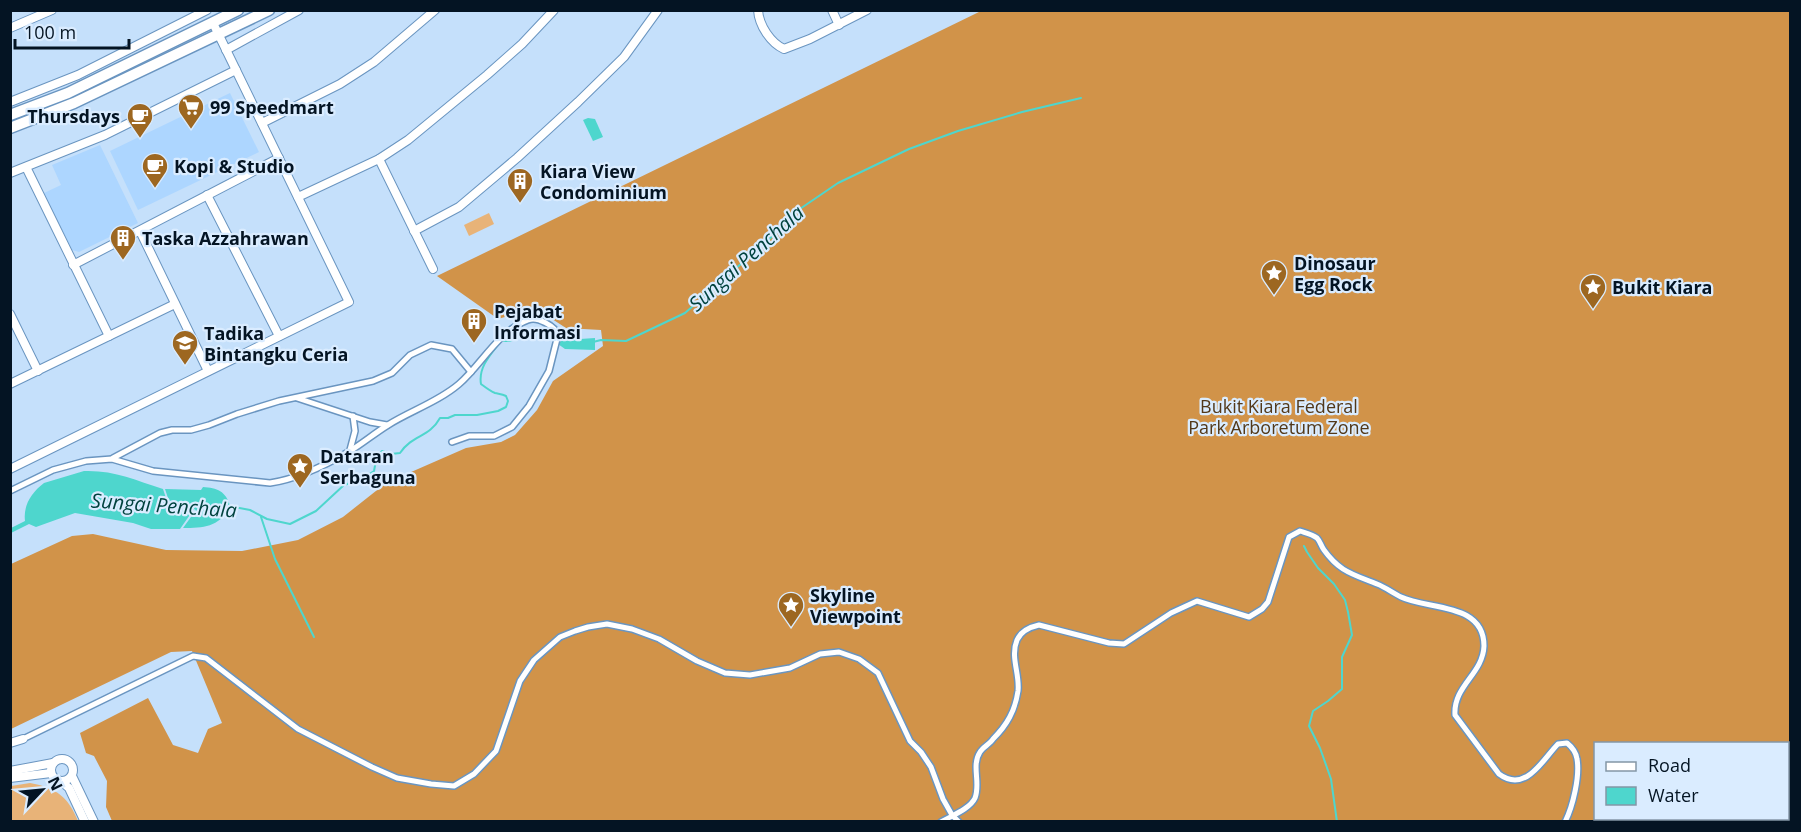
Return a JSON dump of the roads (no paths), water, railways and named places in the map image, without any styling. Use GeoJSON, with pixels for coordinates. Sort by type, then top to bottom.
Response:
{"type":"FeatureCollection","features":[{"type":"Feature","properties":{"kind":"main road"},"geometry":{"type":"LineString","coordinates":[[10,115],[68,93],[238,10]]}},
{"type":"Feature","properties":{"kind":"main road"},"geometry":{"type":"LineString","coordinates":[[10,128],[74,103],[269,10]]}},
{"type":"Feature","properties":{"kind":"street"},"geometry":{"type":"LineString","coordinates":[[10,28],[52,10]]}},
{"type":"Feature","properties":{"kind":"street"},"geometry":{"type":"LineString","coordinates":[[10,102],[78,75],[207,10]]}},
{"type":"Feature","properties":{"kind":"street"},"geometry":{"type":"LineString","coordinates":[[226,50],[299,10]]}},
{"type":"Feature","properties":{"kind":"street"},"geometry":{"type":"LineString","coordinates":[[262,123],[340,84],[374,62],[435,10]]}},
{"type":"Feature","properties":{"kind":"street"},"geometry":{"type":"LineString","coordinates":[[298,197],[378,159],[408,140],[522,44],[554,10]]}},
{"type":"Feature","properties":{"kind":"street"},"geometry":{"type":"LineString","coordinates":[[414,231],[459,207],[517,158],[624,57],[658,10]]}},
{"type":"Feature","properties":{"kind":"street"},"geometry":{"type":"LineString","coordinates":[[758,10],[770,39],[784,49],[810,39],[867,10]]}},
{"type":"Feature","properties":{"kind":"street"},"geometry":{"type":"LineString","coordinates":[[832,10],[839,25]]}},
{"type":"Feature","properties":{"kind":"street"},"geometry":{"type":"LineString","coordinates":[[10,469],[349,302],[213,23]]}},
{"type":"Feature","properties":{"kind":"street"},"geometry":{"type":"LineString","coordinates":[[10,173],[105,135],[236,70]]}},
{"type":"Feature","properties":{"kind":"street"},"geometry":{"type":"LineString","coordinates":[[22,98],[26,109]]}},
{"type":"Feature","properties":{"kind":"street"},"geometry":{"type":"LineString","coordinates":[[74,265],[279,158]]}},
{"type":"Feature","properties":{"kind":"street"},"geometry":{"type":"LineString","coordinates":[[378,159],[433,269]]}},
{"type":"Feature","properties":{"kind":"street"},"geometry":{"type":"LineString","coordinates":[[26,166],[109,336]]}},
{"type":"Feature","properties":{"kind":"street"},"geometry":{"type":"LineString","coordinates":[[207,195],[279,336]]}},
{"type":"Feature","properties":{"kind":"street"},"geometry":{"type":"LineString","coordinates":[[140,231],[208,371]]}},
{"type":"Feature","properties":{"kind":"street"},"geometry":{"type":"LineString","coordinates":[[10,384],[175,304]]}},
{"type":"Feature","properties":{"kind":"street"},"geometry":{"type":"LineString","coordinates":[[10,315],[38,371]]}},
{"type":"Feature","properties":{"kind":"street"},"geometry":{"type":"LineString","coordinates":[[10,491],[53,470],[86,461],[112,459],[153,471],[270,483],[287,480],[350,451],[387,425],[457,386],[503,335],[529,319],[554,328],[558,335],[549,370],[528,406],[512,427],[494,436],[469,436],[452,442]]}},
{"type":"Feature","properties":{"kind":"street"},"geometry":{"type":"LineString","coordinates":[[112,459],[160,433],[172,430],[191,430],[279,400],[374,381],[392,373],[410,355],[431,345],[452,349],[471,372]]}},
{"type":"Feature","properties":{"kind":"street"},"geometry":{"type":"LineString","coordinates":[[296,397],[370,422],[387,425]]}},
{"type":"Feature","properties":{"kind":"street"},"geometry":{"type":"LineString","coordinates":[[350,451],[355,431],[353,416]]}},
{"type":"Feature","properties":{"kind":"street"},"geometry":{"type":"LineString","coordinates":[[941,822],[975,798],[976,764],[980,752],[1007,724],[1015,707],[1018,688],[1014,655],[1017,640],[1023,632],[1039,625],[1109,643],[1124,644],[1171,613],[1197,600],[1249,616],[1268,603],[1289,537],[1300,531],[1318,539],[1324,551],[1341,568],[1357,577],[1416,603],[1461,612],[1473,620],[1481,631],[1484,646],[1478,667],[1458,694],[1454,704],[1455,716],[1504,778],[1518,780],[1527,777],[1540,767],[1558,744],[1567,743],[1573,748],[1577,759],[1577,786],[1565,822]]}},
{"type":"Feature","properties":{"kind":"street"},"geometry":{"type":"LineString","coordinates":[[10,742],[23,739],[193,656],[206,658],[298,729],[372,767],[397,778],[454,786],[474,774],[496,751],[520,681],[534,660],[560,637],[588,627],[607,624],[632,629],[659,639],[725,673],[750,675],[790,668],[820,654],[839,652],[859,659],[878,673],[910,741],[931,767],[943,799],[959,822]]}},
{"type":"Feature","properties":{"kind":"street"},"geometry":{"type":"LineString","coordinates":[[10,771],[53,764],[59,759],[67,760],[73,767],[72,776],[94,822]]}},
{"type":"Feature","properties":{"kind":"street"},"geometry":{"type":"LineString","coordinates":[[53,764],[51,773],[55,780],[69,788],[85,822]]}},
{"type":"Feature","properties":{"kind":"street"},"geometry":{"type":"LineString","coordinates":[[10,778],[51,773]]}},
{"type":"Feature","properties":{"kind":"street"},"geometry":{"type":"LineString","coordinates":[[62,782],[69,780],[72,776]]}},
{"type":"Feature","properties":{"kind":"water"},"geometry":{"type":"Polygon","coordinates":[[[595,119],[603,137],[593,141],[583,120],[595,119]]]}},
{"type":"Feature","properties":{"kind":"water"},"geometry":{"type":"Polygon","coordinates":[[[560,337],[595,338],[595,350],[565,349],[558,344],[560,337]]]}},
{"type":"Feature","properties":{"kind":"water"},"geometry":{"type":"Polygon","coordinates":[[[84,471],[115,474],[163,489],[170,510],[172,510],[165,489],[213,488],[223,494],[230,506],[216,522],[198,528],[183,528],[196,510],[194,509],[180,529],[151,529],[133,523],[75,513],[36,527],[29,524],[11,533],[11,528],[25,521],[27,504],[44,483],[84,471]]]}},
{"type":"Feature","properties":{"kind":"waterway","name":"Sungai Penchala"},"geometry":{"type":"LineString","coordinates":[[593,342],[626,341],[685,313],[775,234],[791,215],[838,183],[909,149],[958,131],[1081,98]]}},
{"type":"Feature","properties":{"kind":"waterway","name":"Sungai Penchala"},"geometry":{"type":"LineString","coordinates":[[229,506],[250,510],[267,519],[290,524],[316,511],[344,485],[360,480],[374,471],[377,455],[382,451],[391,454],[400,453],[410,442],[431,429],[440,418],[477,415],[506,407],[508,401],[506,396],[493,392],[481,384],[483,366],[501,341],[510,341],[529,330],[556,340]]}},
{"type":"Feature","properties":{"kind":"waterway"},"geometry":{"type":"LineString","coordinates":[[261,517],[275,559],[314,637]]}},
{"type":"Feature","properties":{"kind":"waterway"},"geometry":{"type":"LineString","coordinates":[[1304,546],[1318,568],[1334,584],[1345,600],[1352,635],[1342,657],[1342,689],[1313,711],[1309,726],[1331,779],[1337,822]]}},
{"type":"Feature","properties":{"kind":"place","name":"99 Speedmart"},"geometry":{"type":"Point","coordinates":[191,130]}},
{"type":"Feature","properties":{"kind":"place","name":"Thursdays"},"geometry":{"type":"Point","coordinates":[140,139]}},
{"type":"Feature","properties":{"kind":"place","name":"Kopi & Studio"},"geometry":{"type":"Point","coordinates":[155,189]}},
{"type":"Feature","properties":{"kind":"place","name":"Kiara View Condominium"},"geometry":{"type":"Point","coordinates":[520,204]}},
{"type":"Feature","properties":{"kind":"place","name":"Taska Azzahrawan"},"geometry":{"type":"Point","coordinates":[123,261]}},
{"type":"Feature","properties":{"kind":"place","name":"Dinosaur Egg Rock"},"geometry":{"type":"Point","coordinates":[1274,296]}},
{"type":"Feature","properties":{"kind":"place","name":"Bukit Kiara"},"geometry":{"type":"Point","coordinates":[1593,310]}},
{"type":"Feature","properties":{"kind":"place","name":"Pejabat Informasi"},"geometry":{"type":"Point","coordinates":[474,344]}},
{"type":"Feature","properties":{"kind":"place","name":"Tadika Bintangku Ceria"},"geometry":{"type":"Point","coordinates":[185,366]}},
{"type":"Feature","properties":{"kind":"place","name":"Dataran Serbaguna"},"geometry":{"type":"Point","coordinates":[300,489]}},
{"type":"Feature","properties":{"kind":"place","name":"Skyline Viewpoint"},"geometry":{"type":"Point","coordinates":[791,628]}},
{"type":"Feature","properties":{"kind":"park label","name":"Bukit Kiara Federal Park Arboretum Zone"},"geometry":{"type":"Point","coordinates":[1279,416]}}]}
